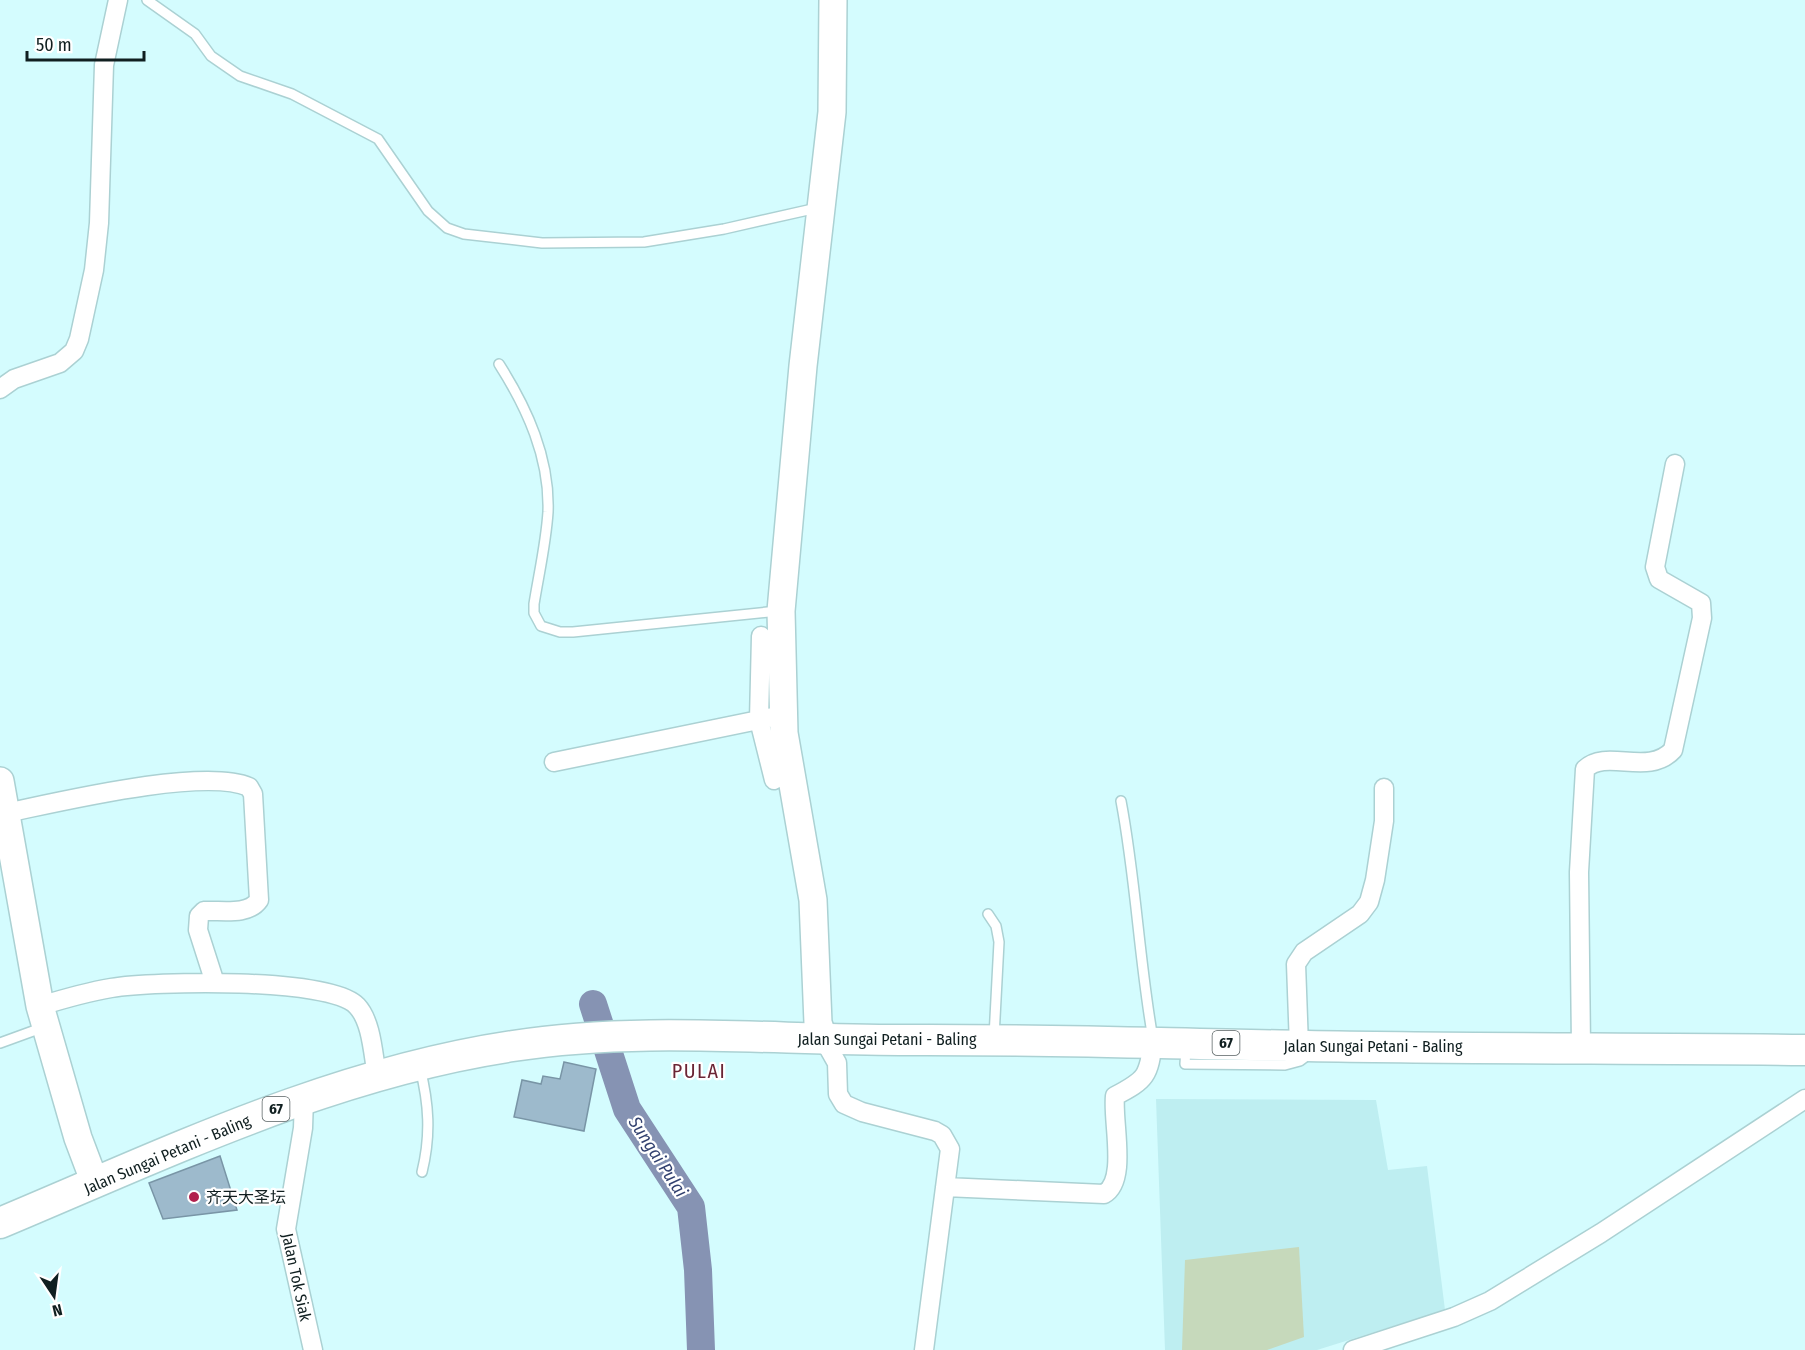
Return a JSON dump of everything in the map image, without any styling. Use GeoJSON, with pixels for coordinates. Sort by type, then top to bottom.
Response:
{"type":"FeatureCollection","features":[{"type":"Feature","properties":{"kind":"main road","name":"Jalan Sungai Petani - Baling"},"geometry":{"type":"LineString","coordinates":[[0,1223],[304,1098],[419,1065],[513,1046],[566,1040],[647,1036],[824,1040],[1154,1041],[1304,1046],[1805,1050]]}},
{"type":"Feature","properties":{"kind":"street"},"geometry":{"type":"LineString","coordinates":[[0,389],[14,379],[67,358],[79,339],[94,270],[99,223],[104,65],[118,0]]}},
{"type":"Feature","properties":{"kind":"street"},"geometry":{"type":"LineString","coordinates":[[833,0],[832,112],[795,445],[771,718],[790,777],[813,900],[818,955],[818,1023],[824,1040],[837,1063],[838,1094],[844,1104],[862,1112],[906,1122],[942,1135],[950,1155],[924,1350]]}},
{"type":"Feature","properties":{"kind":"street"},"geometry":{"type":"LineString","coordinates":[[1581,1047],[1579,872],[1585,769],[1589,765],[1604,762],[1659,761],[1673,750],[1702,618],[1701,603],[1659,579],[1655,567],[1675,464]]}},
{"type":"Feature","properties":{"kind":"street"},"geometry":{"type":"LineString","coordinates":[[761,636],[771,718],[774,780]]}},
{"type":"Feature","properties":{"kind":"street"},"geometry":{"type":"LineString","coordinates":[[554,762],[771,718]]}},
{"type":"Feature","properties":{"kind":"street"},"geometry":{"type":"LineString","coordinates":[[0,781],[43,1016],[78,1138],[95,1183]]}},
{"type":"Feature","properties":{"kind":"street"},"geometry":{"type":"LineString","coordinates":[[6,813],[111,792],[182,783],[237,781],[249,787],[253,794],[259,900],[254,907],[247,910],[204,911],[199,916],[198,930],[215,983]]}},
{"type":"Feature","properties":{"kind":"street"},"geometry":{"type":"LineString","coordinates":[[1304,1046],[1296,964],[1304,952],[1360,914],[1369,902],[1375,880],[1383,821],[1384,788]]}},
{"type":"Feature","properties":{"kind":"street"},"geometry":{"type":"LineString","coordinates":[[43,1016],[111,988],[150,983],[215,983],[319,989],[351,1001],[358,1007],[365,1021],[377,1076]]}},
{"type":"Feature","properties":{"kind":"street"},"geometry":{"type":"LineString","coordinates":[[945,1186],[1104,1194],[1110,1191],[1117,1176],[1115,1096],[1146,1077],[1150,1068],[1154,1041]]}},
{"type":"Feature","properties":{"kind":"street","name":"Jalan Tok Siak"},"geometry":{"type":"LineString","coordinates":[[304,1098],[303,1128],[286,1229],[313,1350]]}},
{"type":"Feature","properties":{"kind":"street"},"geometry":{"type":"LineString","coordinates":[[1353,1350],[1454,1317],[1490,1301],[1600,1233],[1805,1100]]}},
{"type":"Feature","properties":{"kind":"lane"},"geometry":{"type":"LineString","coordinates":[[147,0],[195,34],[211,56],[240,76],[292,94],[378,139],[428,211],[447,228],[465,234],[542,243],[644,242],[724,229],[821,207]]}},
{"type":"Feature","properties":{"kind":"lane"},"geometry":{"type":"LineString","coordinates":[[499,364],[526,409],[535,435],[547,488],[546,534],[534,604],[534,613],[541,626],[560,632],[573,632],[781,611]]}},
{"type":"Feature","properties":{"kind":"lane"},"geometry":{"type":"LineString","coordinates":[[1121,801],[1135,877],[1144,986],[1154,1041]]}},
{"type":"Feature","properties":{"kind":"lane"},"geometry":{"type":"LineString","coordinates":[[988,914],[996,926],[999,942],[994,1040]]}},
{"type":"Feature","properties":{"kind":"lane"},"geometry":{"type":"LineString","coordinates":[[0,1043],[43,1016]]}},
{"type":"Feature","properties":{"kind":"lane"},"geometry":{"type":"LineString","coordinates":[[419,1065],[429,1110],[429,1132],[423,1172]]}},
{"type":"Feature","properties":{"kind":"shaded area"},"geometry":{"type":"Polygon","coordinates":[[[1156,1099],[1376,1100],[1388,1170],[1427,1166],[1445,1310],[1317,1350],[1165,1350],[1156,1099]]]}},
{"type":"Feature","properties":{"kind":"green space"},"geometry":{"type":"Polygon","coordinates":[[[1299,1247],[1304,1337],[1267,1350],[1182,1350],[1185,1260],[1299,1247]]]}},
{"type":"Feature","properties":{"kind":"building"},"geometry":{"type":"Polygon","coordinates":[[[564,1062],[596,1069],[584,1131],[514,1117],[522,1080],[541,1084],[543,1076],[560,1079],[564,1062]]]}},
{"type":"Feature","properties":{"kind":"building","name":"齐天大圣坛"},"geometry":{"type":"Polygon","coordinates":[[[220,1156],[237,1210],[163,1219],[149,1183],[220,1156]]]}},
{"type":"Feature","properties":{"kind":"waterway","name":"Sungai Pulai"},"geometry":{"type":"LineString","coordinates":[[593,1004],[627,1109],[691,1207],[698,1270],[701,1350]]}},
{"type":"Feature","properties":{"kind":"place","name":"齐天大圣坛"},"geometry":{"type":"Point","coordinates":[194,1197]}},
{"type":"Feature","properties":{"kind":"district","name":"PULAI"},"geometry":{"type":"Point","coordinates":[699,1071]}}]}
